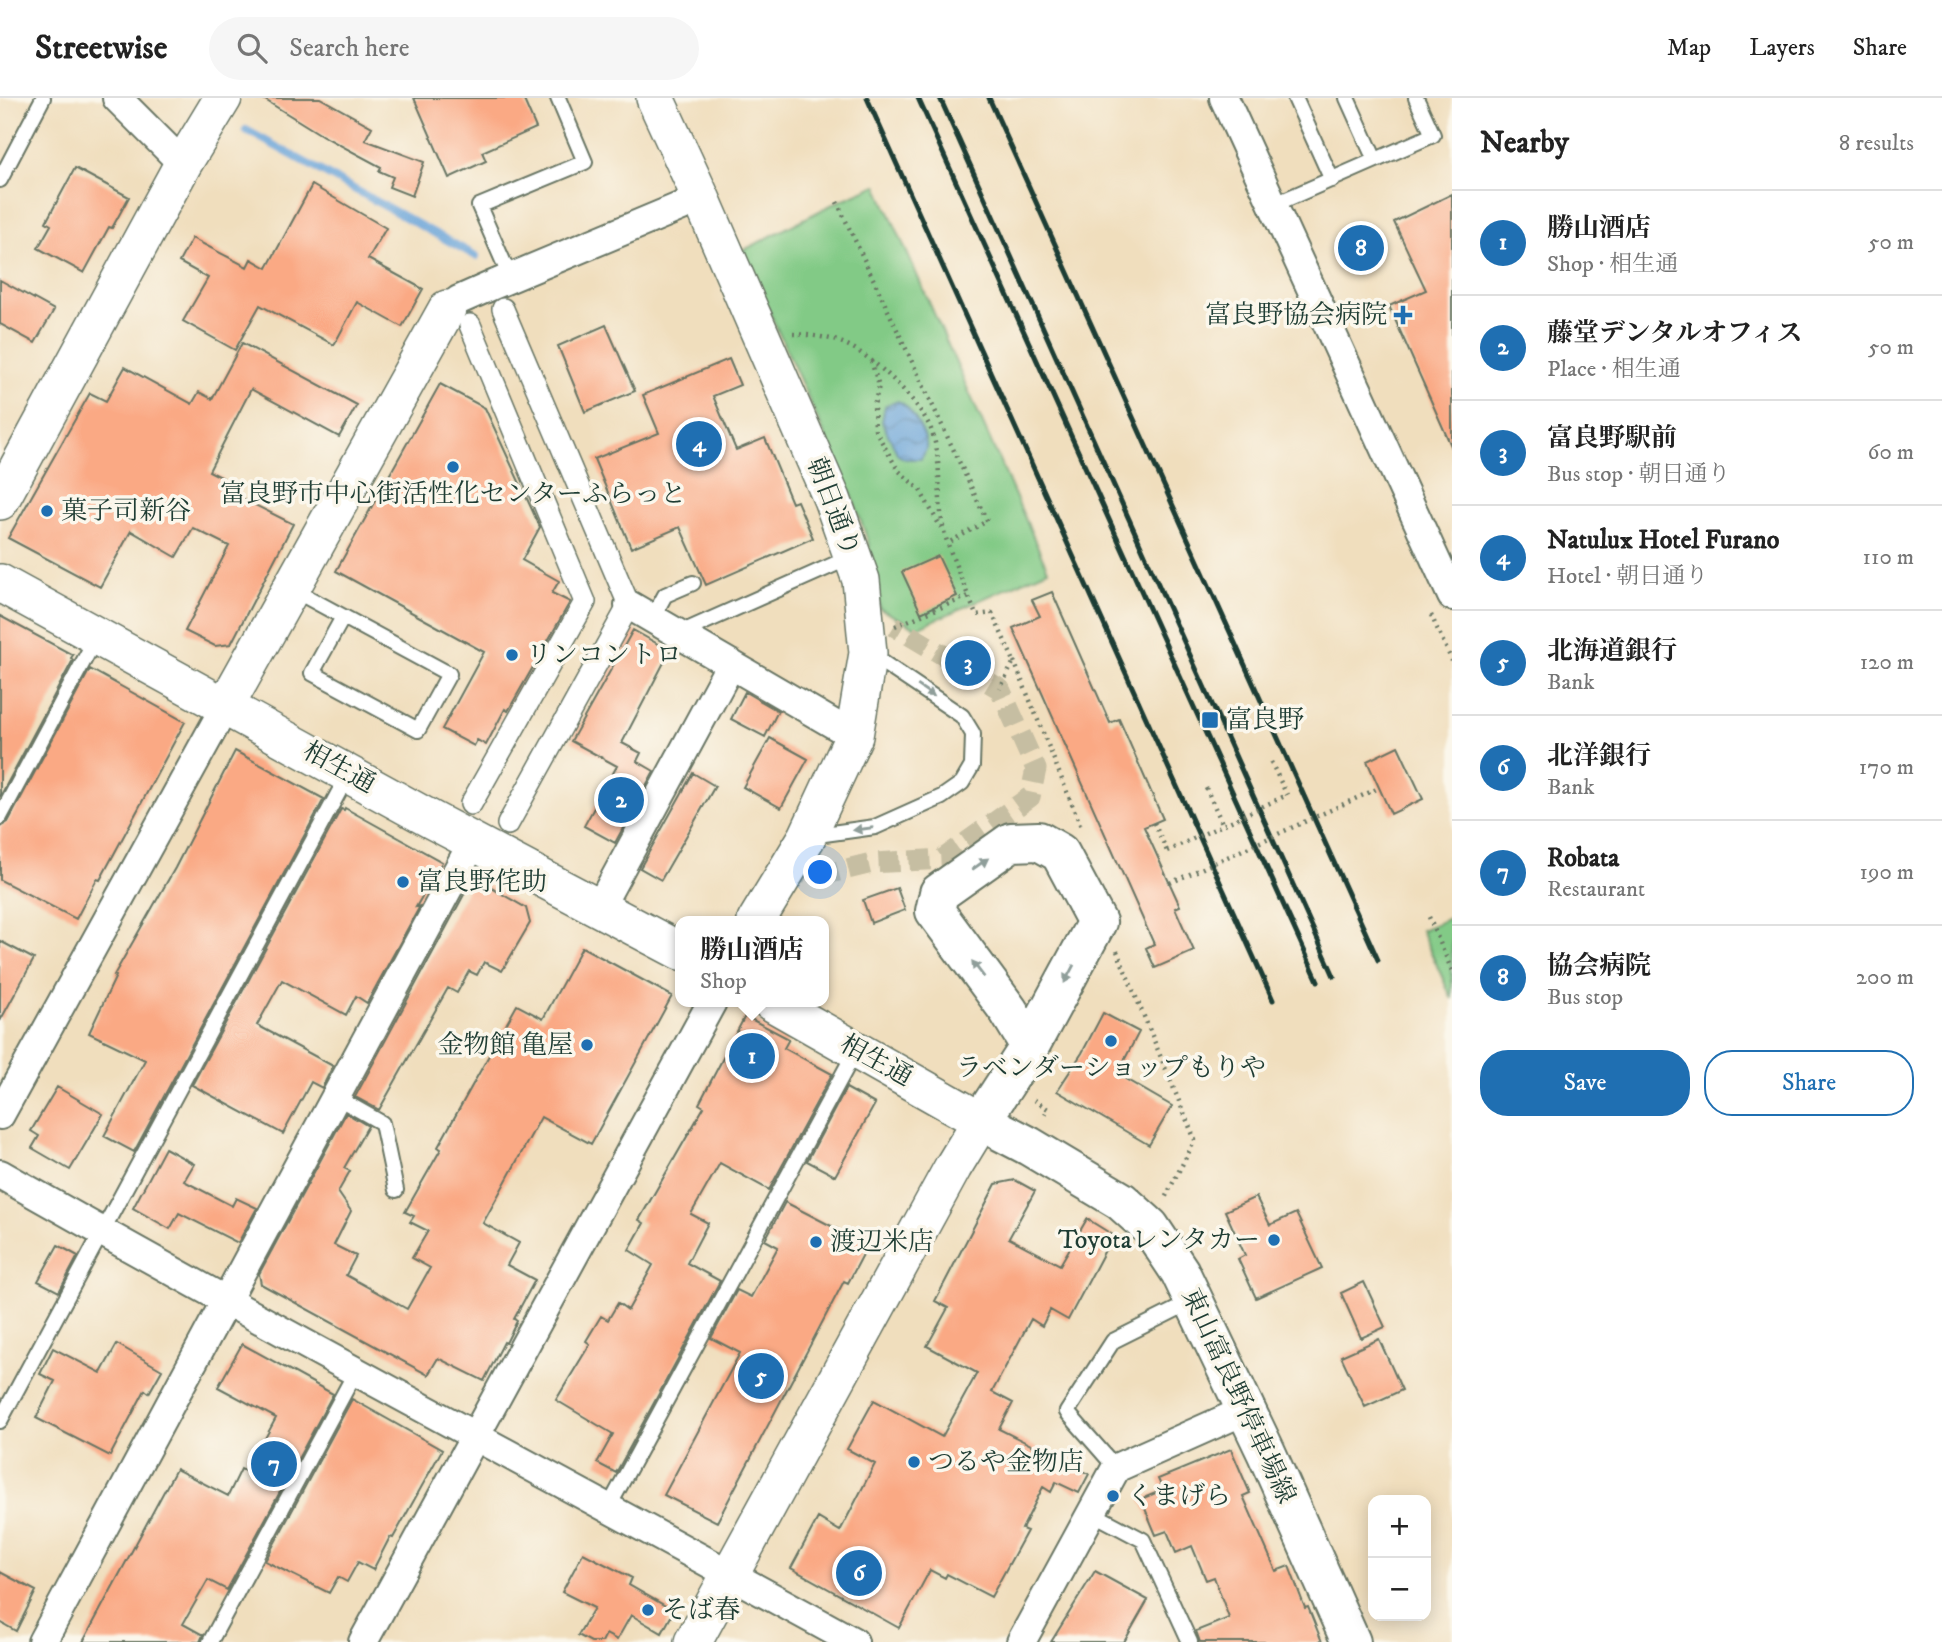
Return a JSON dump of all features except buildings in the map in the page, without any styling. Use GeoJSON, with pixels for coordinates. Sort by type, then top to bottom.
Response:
{"type":"FeatureCollection","features":[{"type":"Feature","properties":{"kind":"main road"},"geometry":{"type":"LineString","coordinates":[[981,1121],[1030,1046],[1097,922],[1060,853],[1039,841],[1011,842],[939,893],[935,911],[1009,1010],[1030,1046]]}},
{"type":"Feature","properties":{"kind":"main road","name":"東山富良野停車場線"},"geometry":{"type":"LineString","coordinates":[[981,1121],[1029,1146],[1121,1201],[1150,1227],[1180,1272],[1194,1301],[1350,1642]]}},
{"type":"Feature","properties":{"kind":"street"},"geometry":{"type":"LineString","coordinates":[[117,98],[183,164]]}},
{"type":"Feature","properties":{"kind":"street"},"geometry":{"type":"LineString","coordinates":[[0,501],[183,164],[223,98]]}},
{"type":"Feature","properties":{"kind":"street","name":"朝日通り"},"geometry":{"type":"LineString","coordinates":[[655,98],[832,499],[860,580],[868,653],[854,736],[807,837],[759,916]]}},
{"type":"Feature","properties":{"kind":"street"},"geometry":{"type":"LineString","coordinates":[[1224,98],[1452,596]]}},
{"type":"Feature","properties":{"kind":"street"},"geometry":{"type":"LineString","coordinates":[[471,804],[585,601],[458,317],[459,300],[701,198]]}},
{"type":"Feature","properties":{"kind":"street"},"geometry":{"type":"LineString","coordinates":[[503,309],[640,612],[854,736]]}},
{"type":"Feature","properties":{"kind":"street"},"geometry":{"type":"LineString","coordinates":[[0,1115],[291,589],[458,317]]}},
{"type":"Feature","properties":{"kind":"street","name":"相生通"},"geometry":{"type":"LineString","coordinates":[[0,583],[473,842],[675,948]]}},
{"type":"Feature","properties":{"kind":"street"},"geometry":{"type":"LineString","coordinates":[[508,824],[640,612]]}},
{"type":"Feature","properties":{"kind":"street"},"geometry":{"type":"LineString","coordinates":[[599,908],[731,664]]}},
{"type":"Feature","properties":{"kind":"street"},"geometry":{"type":"LineString","coordinates":[[42,1642],[473,842]]}},
{"type":"Feature","properties":{"kind":"street"},"geometry":{"type":"LineString","coordinates":[[363,1642],[709,1007]]}},
{"type":"Feature","properties":{"kind":"street","name":"相生通"},"geometry":{"type":"LineString","coordinates":[[780,1007],[981,1121]]}},
{"type":"Feature","properties":{"kind":"street"},"geometry":{"type":"LineString","coordinates":[[693,1642],[953,1167],[981,1121]]}},
{"type":"Feature","properties":{"kind":"street"},"geometry":{"type":"LineString","coordinates":[[0,1174],[355,1373],[854,1642]]}},
{"type":"Feature","properties":{"kind":"street"},"geometry":{"type":"LineString","coordinates":[[1021,1642],[1116,1468],[1246,1410]]}},
{"type":"Feature","properties":{"kind":"lane"},"geometry":{"type":"LineString","coordinates":[[0,180],[43,98]]}},
{"type":"Feature","properties":{"kind":"lane"},"geometry":{"type":"LineString","coordinates":[[510,277],[479,205],[584,162],[558,98]]}},
{"type":"Feature","properties":{"kind":"lane"},"geometry":{"type":"LineString","coordinates":[[1295,98],[1332,180]]}},
{"type":"Feature","properties":{"kind":"lane"},"geometry":{"type":"LineString","coordinates":[[1346,98],[1374,160]]}},
{"type":"Feature","properties":{"kind":"lane"},"geometry":{"type":"LineString","coordinates":[[1273,205],[1433,135],[1416,98]]}},
{"type":"Feature","properties":{"kind":"lane"},"geometry":{"type":"LineString","coordinates":[[678,634],[852,556]]}},
{"type":"Feature","properties":{"kind":"lane"},"geometry":{"type":"LineString","coordinates":[[640,612],[665,594],[693,583]]}},
{"type":"Feature","properties":{"kind":"lane"},"geometry":{"type":"LineString","coordinates":[[291,589],[449,674],[418,730],[312,673],[343,617]]}},
{"type":"Feature","properties":{"kind":"lane"},"geometry":{"type":"LineString","coordinates":[[0,817],[97,636]]}},
{"type":"Feature","properties":{"kind":"lane"},"geometry":{"type":"LineString","coordinates":[[807,837],[875,827],[942,797],[962,783],[972,766],[973,734],[962,716],[868,653]]}},
{"type":"Feature","properties":{"kind":"lane"},"geometry":{"type":"LineString","coordinates":[[0,1421],[349,774]]}},
{"type":"Feature","properties":{"kind":"lane"},"geometry":{"type":"LineString","coordinates":[[607,1510],[856,1050]]}},
{"type":"Feature","properties":{"kind":"lane"},"geometry":{"type":"LineString","coordinates":[[335,1097],[382,1123],[396,1190]]}},
{"type":"Feature","properties":{"kind":"lane"},"geometry":{"type":"LineString","coordinates":[[1116,1468],[1067,1412],[1113,1340],[1194,1301]]}},
{"type":"Feature","properties":{"kind":"lane"},"geometry":{"type":"LineString","coordinates":[[210,1642],[355,1373]]}},
{"type":"Feature","properties":{"kind":"lane"},"geometry":{"type":"LineString","coordinates":[[1092,1513],[1143,1540],[1189,1642]]}},
{"type":"Feature","properties":{"kind":"path"},"geometry":{"type":"LineString","coordinates":[[838,202],[987,521],[948,543]]}},
{"type":"Feature","properties":{"kind":"path"},"geometry":{"type":"LineString","coordinates":[[761,334],[811,335],[845,343],[870,359],[905,390],[933,431],[939,460],[939,504],[945,535]]}},
{"type":"Feature","properties":{"kind":"path"},"geometry":{"type":"LineString","coordinates":[[870,359],[879,386],[874,405],[875,430],[898,470],[920,490],[945,535],[976,615],[992,613],[1014,661],[1000,689]]}},
{"type":"Feature","properties":{"kind":"path"},"geometry":{"type":"LineString","coordinates":[[894,626],[969,596]]}},
{"type":"Feature","properties":{"kind":"path"},"geometry":{"type":"LineString","coordinates":[[1154,823],[1167,851],[1287,795],[1271,762]]}},
{"type":"Feature","properties":{"kind":"path"},"geometry":{"type":"LineString","coordinates":[[1206,788],[1223,825]]}},
{"type":"Feature","properties":{"kind":"path"},"geometry":{"type":"LineString","coordinates":[[1170,883],[1379,788]]}},
{"type":"Feature","properties":{"kind":"path"},"geometry":{"type":"LineString","coordinates":[[1429,917],[1452,971]]}},
{"type":"Feature","properties":{"kind":"path"},"geometry":{"type":"LineString","coordinates":[[1114,944],[1195,1140],[1150,1227]]}},
{"type":"Feature","properties":{"kind":"green space"},"geometry":{"type":"Polygon","coordinates":[[[877,185],[1048,570],[917,628],[880,609],[868,541],[851,493],[742,251],[837,202],[877,185]]]}},
{"type":"Feature","properties":{"kind":"green space"},"geometry":{"type":"Polygon","coordinates":[[[1452,917],[1452,999],[1421,930],[1452,917]]]}},
{"type":"Feature","properties":{"kind":"water"},"geometry":{"type":"Polygon","coordinates":[[[898,401],[921,429],[926,449],[921,459],[905,459],[898,455],[882,422],[885,406],[898,401]]]}},
{"type":"Feature","properties":{"kind":"waterway"},"geometry":{"type":"LineString","coordinates":[[246,130],[476,256]]}},
{"type":"Feature","properties":{"kind":"tunnel"},"geometry":{"type":"LineString","coordinates":[[790,865],[814,877],[872,863],[943,859],[1030,797],[1036,769],[1000,689],[894,626]]}},
{"type":"Feature","properties":{"kind":"railway"},"geometry":{"type":"LineString","coordinates":[[867,98],[1273,1000]]}},
{"type":"Feature","properties":{"kind":"railway"},"geometry":{"type":"LineString","coordinates":[[918,98],[1318,981]]}},
{"type":"Feature","properties":{"kind":"railway"},"geometry":{"type":"LineString","coordinates":[[940,98],[1334,976]]}},
{"type":"Feature","properties":{"kind":"railway"},"geometry":{"type":"LineString","coordinates":[[989,98],[1378,960]]}},
{"type":"Feature","properties":{"kind":"place","name":"協会病院"},"geometry":{"type":"Point","coordinates":[1361,248]}},
{"type":"Feature","properties":{"kind":"place","name":"富良野協会病院"},"geometry":{"type":"Point","coordinates":[1403,315]}},
{"type":"Feature","properties":{"kind":"place","name":"Natulux Hotel Furano"},"geometry":{"type":"Point","coordinates":[699,444]}},
{"type":"Feature","properties":{"kind":"place","name":"富良野市中心街活性化センターふらっと"},"geometry":{"type":"Point","coordinates":[453,467]}},
{"type":"Feature","properties":{"kind":"place","name":"菓子司新谷"},"geometry":{"type":"Point","coordinates":[47,511]}},
{"type":"Feature","properties":{"kind":"place","name":"リンコントロ"},"geometry":{"type":"Point","coordinates":[512,655]}},
{"type":"Feature","properties":{"kind":"place","name":"富良野駅前"},"geometry":{"type":"Point","coordinates":[968,663]}},
{"type":"Feature","properties":{"kind":"place","name":"富良野"},"geometry":{"type":"Point","coordinates":[1210,720]}},
{"type":"Feature","properties":{"kind":"place","name":"藤堂デンタルオフィス"},"geometry":{"type":"Point","coordinates":[621,800]}},
{"type":"Feature","properties":{"kind":"place","name":"富良野侘助"},"geometry":{"type":"Point","coordinates":[403,882]}},
{"type":"Feature","properties":{"kind":"place","name":"ラベンダーショップもりや"},"geometry":{"type":"Point","coordinates":[1111,1041]}},
{"type":"Feature","properties":{"kind":"place","name":"金物館 亀屋"},"geometry":{"type":"Point","coordinates":[587,1045]}},
{"type":"Feature","properties":{"kind":"place","name":"勝山酒店"},"geometry":{"type":"Point","coordinates":[752,1056]}},
{"type":"Feature","properties":{"kind":"place","name":"Toyotaレンタカー"},"geometry":{"type":"Point","coordinates":[1274,1240]}},
{"type":"Feature","properties":{"kind":"place","name":"渡辺米店"},"geometry":{"type":"Point","coordinates":[816,1242]}},
{"type":"Feature","properties":{"kind":"place","name":"北海道銀行"},"geometry":{"type":"Point","coordinates":[761,1376]}},
{"type":"Feature","properties":{"kind":"place","name":"つるや金物店"},"geometry":{"type":"Point","coordinates":[914,1462]}},
{"type":"Feature","properties":{"kind":"place","name":"Robata"},"geometry":{"type":"Point","coordinates":[274,1464]}},
{"type":"Feature","properties":{"kind":"place","name":"くまげら"},"geometry":{"type":"Point","coordinates":[1113,1496]}},
{"type":"Feature","properties":{"kind":"place","name":"北洋銀行"},"geometry":{"type":"Point","coordinates":[859,1573]}},
{"type":"Feature","properties":{"kind":"place","name":"そば春"},"geometry":{"type":"Point","coordinates":[648,1610]}}]}
